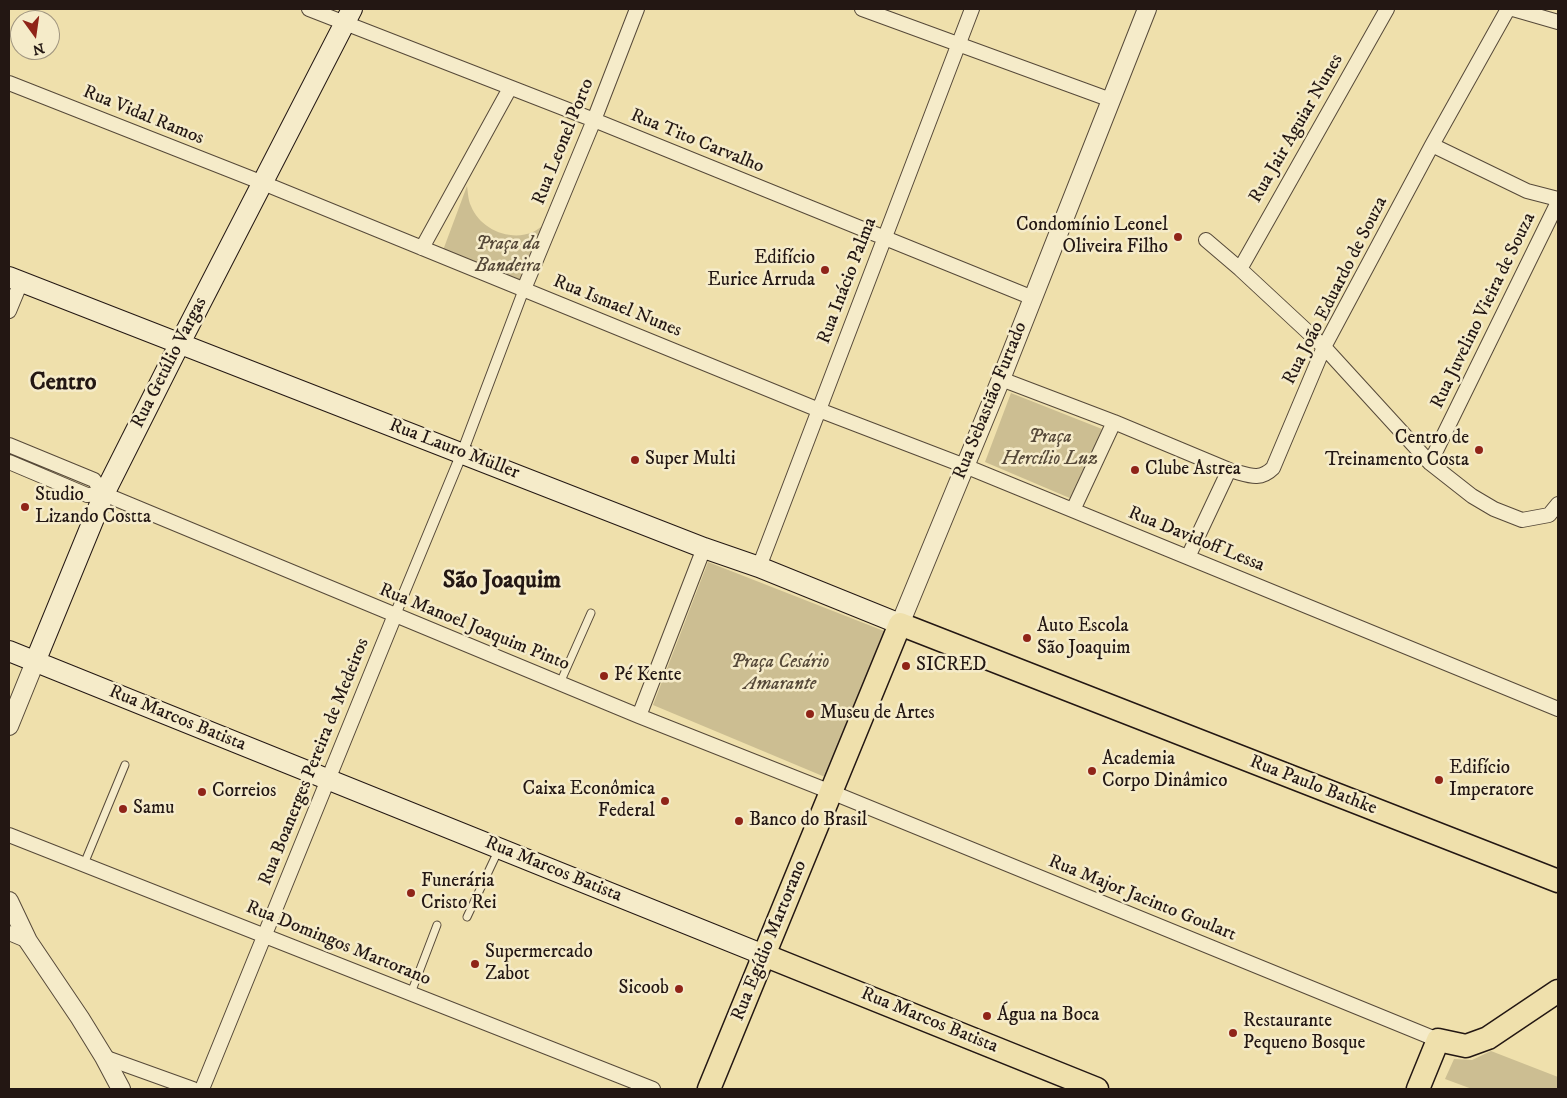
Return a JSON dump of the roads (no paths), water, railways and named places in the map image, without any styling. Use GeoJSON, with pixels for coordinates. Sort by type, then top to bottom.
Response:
{"type":"FeatureCollection","features":[{"type":"Feature","properties":{"kind":"main road","name":"Rua Getúlio Vargas"},"geometry":{"type":"LineString","coordinates":[[35,662],[104,494],[348,16]]}},
{"type":"Feature","properties":{"kind":"main road","name":"Rua Lauro Müller"},"geometry":{"type":"LineString","coordinates":[[15,280],[704,548],[759,567],[900,624]]}},
{"type":"Feature","properties":{"kind":"main road","name":"Rua Sebastião Furtado"},"geometry":{"type":"LineString","coordinates":[[831,792],[900,624]]}},
{"type":"Feature","properties":{"kind":"main road","name":"Rua Paulo Bathke"},"geometry":{"type":"LineString","coordinates":[[900,624],[1558,881]]}},
{"type":"Feature","properties":{"kind":"main road","name":"Rua Marcos Batista"},"geometry":{"type":"LineString","coordinates":[[9,651],[764,955],[1085,1087]]}},
{"type":"Feature","properties":{"kind":"main road","name":"Rua Egídio Martorano"},"geometry":{"type":"LineString","coordinates":[[709,1089],[831,792]]}},
{"type":"Feature","properties":{"kind":"main road"},"geometry":{"type":"LineString","coordinates":[[1418,1089],[1438,1040],[1466,1046],[1488,1038],[1558,991]]}},
{"type":"Feature","properties":{"kind":"street","name":"Rua Tito Carvalho"},"geometry":{"type":"LineString","coordinates":[[309,9],[348,16],[510,88],[594,120],[1033,298]]}},
{"type":"Feature","properties":{"kind":"street","name":"Rua Leonel Porto"},"geometry":{"type":"LineString","coordinates":[[524,289],[594,120],[637,9]]}},
{"type":"Feature","properties":{"kind":"street"},"geometry":{"type":"LineString","coordinates":[[862,9],[1111,100]]}},
{"type":"Feature","properties":{"kind":"street","name":"Rua Inácio Palma"},"geometry":{"type":"LineString","coordinates":[[759,567],[972,9]]}},
{"type":"Feature","properties":{"kind":"street","name":"Rua Sebastião Furtado"},"geometry":{"type":"LineString","coordinates":[[900,624],[1001,379],[1147,9]]}},
{"type":"Feature","properties":{"kind":"street","name":"Rua Jair Aguiar Nunes"},"geometry":{"type":"LineString","coordinates":[[1240,269],[1387,9]]}},
{"type":"Feature","properties":{"kind":"street","name":"Rua João Eduardo de Souza"},"geometry":{"type":"LineString","coordinates":[[1229,470],[1260,477],[1267,474],[1273,468],[1324,347],[1432,145],[1508,9]]}},
{"type":"Feature","properties":{"kind":"street"},"geometry":{"type":"LineString","coordinates":[[1513,9],[1558,22]]}},
{"type":"Feature","properties":{"kind":"street","name":"Rua Vidal Ramos"},"geometry":{"type":"LineString","coordinates":[[9,83],[262,183]]}},
{"type":"Feature","properties":{"kind":"street"},"geometry":{"type":"LineString","coordinates":[[422,248],[510,88]]}},
{"type":"Feature","properties":{"kind":"street"},"geometry":{"type":"LineString","coordinates":[[1432,145],[1528,191],[1558,200]]}},
{"type":"Feature","properties":{"kind":"street","name":"Rua Ismael Nunes"},"geometry":{"type":"LineString","coordinates":[[262,183],[819,410]]}},
{"type":"Feature","properties":{"kind":"street","name":"Rua Juvelino Vieira de Souza"},"geometry":{"type":"LineString","coordinates":[[1430,463],[1558,200]]}},
{"type":"Feature","properties":{"kind":"street"},"geometry":{"type":"LineString","coordinates":[[1206,240],[1324,347],[1430,463],[1472,496],[1494,509],[1522,520],[1550,515],[1558,504]]}},
{"type":"Feature","properties":{"kind":"street"},"geometry":{"type":"LineString","coordinates":[[9,311],[15,280]]}},
{"type":"Feature","properties":{"kind":"street"},"geometry":{"type":"LineString","coordinates":[[395,616],[462,453],[524,289]]}},
{"type":"Feature","properties":{"kind":"street"},"geometry":{"type":"LineString","coordinates":[[1001,379],[1114,422],[1229,470],[1188,557]]}},
{"type":"Feature","properties":{"kind":"street","name":"Rua Davidoff Lessa"},"geometry":{"type":"LineString","coordinates":[[819,410],[965,466],[1558,709]]}},
{"type":"Feature","properties":{"kind":"street"},"geometry":{"type":"LineString","coordinates":[[1073,510],[1114,422]]}},
{"type":"Feature","properties":{"kind":"street","name":"Rua Manoel Joaquim Pinto"},"geometry":{"type":"LineString","coordinates":[[9,445],[94,480],[104,494]]}},
{"type":"Feature","properties":{"kind":"street","name":"Rua Manoel Joaquim Pinto"},"geometry":{"type":"LineString","coordinates":[[9,462],[87,495],[104,494],[395,616],[831,792]]}},
{"type":"Feature","properties":{"kind":"street"},"geometry":{"type":"LineString","coordinates":[[639,716],[704,548]]}},
{"type":"Feature","properties":{"kind":"street","name":"Rua Boanerges Pereira de Medeiros"},"geometry":{"type":"LineString","coordinates":[[202,1089],[395,616]]}},
{"type":"Feature","properties":{"kind":"street","name":"Rua Getúlio Vargas"},"geometry":{"type":"LineString","coordinates":[[9,726],[35,662]]}},
{"type":"Feature","properties":{"kind":"street","name":"Rua Major Jacinto Goulart"},"geometry":{"type":"LineString","coordinates":[[831,792],[1438,1040]]}},
{"type":"Feature","properties":{"kind":"street","name":"Rua Domingos Martorano"},"geometry":{"type":"LineString","coordinates":[[9,835],[652,1089]]}},
{"type":"Feature","properties":{"kind":"street"},"geometry":{"type":"LineString","coordinates":[[9,901],[28,942],[104,1057],[121,1089]]}},
{"type":"Feature","properties":{"kind":"street"},"geometry":{"type":"LineString","coordinates":[[9,933],[28,942]]}},
{"type":"Feature","properties":{"kind":"street"},"geometry":{"type":"LineString","coordinates":[[104,1057],[193,1089]]}},
{"type":"Feature","properties":{"kind":"lane"},"geometry":{"type":"LineString","coordinates":[[560,683],[591,613]]}},
{"type":"Feature","properties":{"kind":"lane"},"geometry":{"type":"LineString","coordinates":[[84,864],[125,765]]}},
{"type":"Feature","properties":{"kind":"lane"},"geometry":{"type":"LineString","coordinates":[[467,917],[499,848]]}},
{"type":"Feature","properties":{"kind":"lane"},"geometry":{"type":"LineString","coordinates":[[410,993],[437,924]]}},
{"type":"Feature","properties":{"kind":"place","name":"Condomínio Leonel Oliveira Filho"},"geometry":{"type":"Point","coordinates":[1178,237]}},
{"type":"Feature","properties":{"kind":"place","name":"Edifício Eurice Arruda"},"geometry":{"type":"Point","coordinates":[825,270]}},
{"type":"Feature","properties":{"kind":"place","name":"Centro de Treinamento Costa"},"geometry":{"type":"Point","coordinates":[1479,450]}},
{"type":"Feature","properties":{"kind":"place","name":"Super Multi"},"geometry":{"type":"Point","coordinates":[635,460]}},
{"type":"Feature","properties":{"kind":"place","name":"Clube Astrea"},"geometry":{"type":"Point","coordinates":[1135,470]}},
{"type":"Feature","properties":{"kind":"place","name":"Studio Lizando Costta"},"geometry":{"type":"Point","coordinates":[25,507]}},
{"type":"Feature","properties":{"kind":"place","name":"Auto Escola São Joaquim"},"geometry":{"type":"Point","coordinates":[1027,638]}},
{"type":"Feature","properties":{"kind":"place","name":"SICRED"},"geometry":{"type":"Point","coordinates":[906,666]}},
{"type":"Feature","properties":{"kind":"place","name":"Pé Kente"},"geometry":{"type":"Point","coordinates":[604,676]}},
{"type":"Feature","properties":{"kind":"place","name":"Museu de Artes"},"geometry":{"type":"Point","coordinates":[810,714]}},
{"type":"Feature","properties":{"kind":"place","name":"Academia Corpo Dinâmico"},"geometry":{"type":"Point","coordinates":[1092,771]}},
{"type":"Feature","properties":{"kind":"place","name":"Edifício Imperatore"},"geometry":{"type":"Point","coordinates":[1439,780]}},
{"type":"Feature","properties":{"kind":"place","name":"Correios"},"geometry":{"type":"Point","coordinates":[202,792]}},
{"type":"Feature","properties":{"kind":"place","name":"Caixa Econômica Federal"},"geometry":{"type":"Point","coordinates":[665,801]}},
{"type":"Feature","properties":{"kind":"place","name":"Samu"},"geometry":{"type":"Point","coordinates":[123,809]}},
{"type":"Feature","properties":{"kind":"place","name":"Banco do Brasil"},"geometry":{"type":"Point","coordinates":[739,821]}},
{"type":"Feature","properties":{"kind":"place","name":"Funerária Cristo Rei"},"geometry":{"type":"Point","coordinates":[411,893]}},
{"type":"Feature","properties":{"kind":"place","name":"Supermercado Zabot"},"geometry":{"type":"Point","coordinates":[475,964]}},
{"type":"Feature","properties":{"kind":"place","name":"Sicoob"},"geometry":{"type":"Point","coordinates":[679,989]}},
{"type":"Feature","properties":{"kind":"place","name":"Água na Boca"},"geometry":{"type":"Point","coordinates":[987,1016]}},
{"type":"Feature","properties":{"kind":"place","name":"Restaurante Pequeno Bosque"},"geometry":{"type":"Point","coordinates":[1233,1033]}},
{"type":"Feature","properties":{"kind":"district","name":"Centro"},"geometry":{"type":"Point","coordinates":[63,384]}},
{"type":"Feature","properties":{"kind":"district","name":"São Joaquim"},"geometry":{"type":"Point","coordinates":[502,582]}},
{"type":"Feature","properties":{"kind":"park label","name":"Praça da Bandeira"},"geometry":{"type":"Point","coordinates":[508,256]}},
{"type":"Feature","properties":{"kind":"park label","name":"Praça Hercílio Luz"},"geometry":{"type":"Point","coordinates":[1050,449]}},
{"type":"Feature","properties":{"kind":"park label","name":"Praça Cesário Amarante"},"geometry":{"type":"Point","coordinates":[780,674]}}]}
